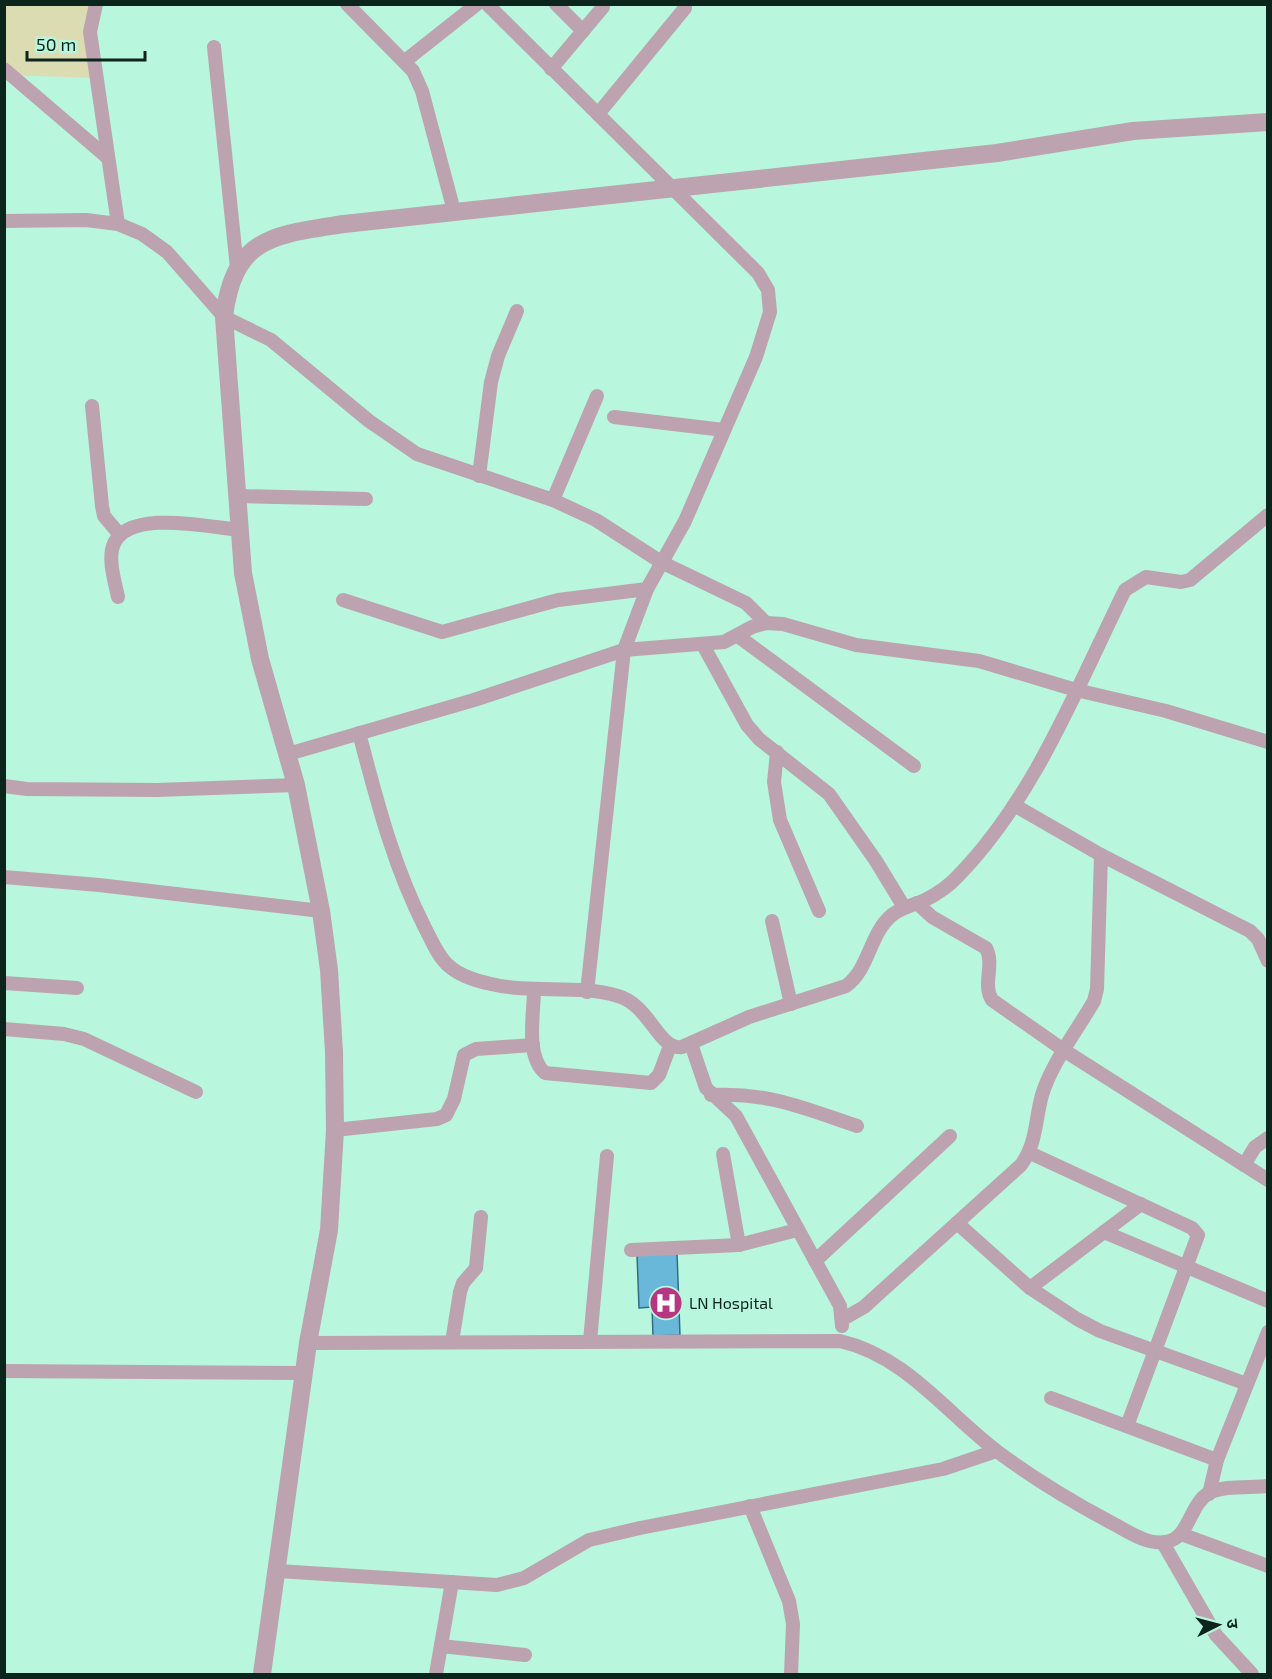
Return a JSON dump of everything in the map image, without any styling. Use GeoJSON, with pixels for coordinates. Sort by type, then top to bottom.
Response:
{"type":"FeatureCollection","features":[{"type":"Feature","properties":{"kind":"street"},"geometry":{"type":"LineString","coordinates":[[96,4],[90,32],[118,224]]}},
{"type":"Feature","properties":{"kind":"street"},"geometry":{"type":"LineString","coordinates":[[556,4],[583,31]]}},
{"type":"Feature","properties":{"kind":"street"},"geometry":{"type":"LineString","coordinates":[[405,61],[487,5],[758,273],[768,290],[770,312],[756,357],[685,520],[647,589],[624,650],[587,992]]}},
{"type":"Feature","properties":{"kind":"street"},"geometry":{"type":"LineString","coordinates":[[356,7],[413,71],[422,91],[454,211]]}},
{"type":"Feature","properties":{"kind":"street"},"geometry":{"type":"LineString","coordinates":[[551,69],[603,7]]}},
{"type":"Feature","properties":{"kind":"street"},"geometry":{"type":"LineString","coordinates":[[598,114],[685,8]]}},
{"type":"Feature","properties":{"kind":"street"},"geometry":{"type":"LineString","coordinates":[[214,47],[237,267],[227,297],[224,317],[243,573],[260,659],[296,785],[321,911],[330,993],[335,1130],[329,1230],[308,1343],[262,1674]]}},
{"type":"Feature","properties":{"kind":"street"},"geometry":{"type":"LineString","coordinates":[[4,69],[108,158]]}},
{"type":"Feature","properties":{"kind":"street"},"geometry":{"type":"LineString","coordinates":[[237,267],[258,247],[288,232],[454,211],[997,153],[1133,131],[1267,123]]}},
{"type":"Feature","properties":{"kind":"street"},"geometry":{"type":"LineString","coordinates":[[4,221],[86,220],[118,224],[142,234],[167,252],[224,317],[271,340],[369,421],[409,449],[434,462],[553,500],[596,520],[661,562],[746,603],[766,623]]}},
{"type":"Feature","properties":{"kind":"street"},"geometry":{"type":"LineString","coordinates":[[479,476],[491,382],[498,356],[517,311]]}},
{"type":"Feature","properties":{"kind":"street"},"geometry":{"type":"LineString","coordinates":[[553,500],[597,396]]}},
{"type":"Feature","properties":{"kind":"street"},"geometry":{"type":"LineString","coordinates":[[92,406],[104,516],[120,535]]}},
{"type":"Feature","properties":{"kind":"street"},"geometry":{"type":"LineString","coordinates":[[614,417],[724,430]]}},
{"type":"Feature","properties":{"kind":"street"},"geometry":{"type":"LineString","coordinates":[[238,496],[366,499]]}},
{"type":"Feature","properties":{"kind":"street"},"geometry":{"type":"LineString","coordinates":[[359,733],[390,848],[408,894],[437,951],[447,965],[472,979],[492,985],[620,996],[633,1003],[648,1016],[670,1046],[675,1048],[691,1044],[749,1017],[846,986],[856,979],[881,927],[891,915],[942,890],[958,876],[1014,805],[1076,690],[1125,590],[1135,581],[1146,577],[1181,582],[1190,580],[1268,515]]}},
{"type":"Feature","properties":{"kind":"street"},"geometry":{"type":"LineString","coordinates":[[118,597],[111,558],[113,546],[120,535],[130,528],[150,523],[240,530]]}},
{"type":"Feature","properties":{"kind":"street"},"geometry":{"type":"LineString","coordinates":[[343,600],[442,632],[558,600],[647,589]]}},
{"type":"Feature","properties":{"kind":"street"},"geometry":{"type":"LineString","coordinates":[[288,754],[624,650],[724,642],[766,623],[783,624],[856,645],[979,661],[1076,690],[1166,711],[1268,742]]}},
{"type":"Feature","properties":{"kind":"street"},"geometry":{"type":"LineString","coordinates":[[738,636],[914,766]]}},
{"type":"Feature","properties":{"kind":"street"},"geometry":{"type":"LineString","coordinates":[[703,645],[747,725],[829,794],[876,861],[911,905],[986,948],[990,959],[987,988],[992,1000],[1065,1051],[1268,1180]]}},
{"type":"Feature","properties":{"kind":"street"},"geometry":{"type":"LineString","coordinates":[[777,752],[774,782],[780,820],[819,911]]}},
{"type":"Feature","properties":{"kind":"street"},"geometry":{"type":"LineString","coordinates":[[4,786],[27,789],[157,790],[296,785]]}},
{"type":"Feature","properties":{"kind":"street"},"geometry":{"type":"LineString","coordinates":[[1014,805],[1101,855],[1250,932],[1258,939],[1268,961]]}},
{"type":"Feature","properties":{"kind":"street"},"geometry":{"type":"LineString","coordinates":[[843,1319],[864,1308],[1021,1165],[1030,1153],[1042,1094],[1094,1001],[1097,989],[1101,855]]}},
{"type":"Feature","properties":{"kind":"street"},"geometry":{"type":"LineString","coordinates":[[4,877],[99,885],[321,911]]}},
{"type":"Feature","properties":{"kind":"street"},"geometry":{"type":"LineString","coordinates":[[772,921],[790,1004]]}},
{"type":"Feature","properties":{"kind":"street"},"geometry":{"type":"LineString","coordinates":[[4,983],[77,988]]}},
{"type":"Feature","properties":{"kind":"street"},"geometry":{"type":"LineString","coordinates":[[534,990],[533,1045],[540,1069],[550,1075],[646,1084],[656,1080],[670,1046]]}},
{"type":"Feature","properties":{"kind":"street"},"geometry":{"type":"LineString","coordinates":[[4,1029],[64,1034],[84,1039],[196,1092]]}},
{"type":"Feature","properties":{"kind":"street"},"geometry":{"type":"LineString","coordinates":[[691,1044],[706,1088],[736,1116],[840,1306],[843,1319],[840,1341]]}},
{"type":"Feature","properties":{"kind":"street"},"geometry":{"type":"LineString","coordinates":[[335,1130],[437,1119],[446,1115],[454,1099],[464,1054],[476,1048],[533,1045]]}},
{"type":"Feature","properties":{"kind":"street"},"geometry":{"type":"LineString","coordinates":[[711,1095],[741,1094],[779,1099],[857,1126]]}},
{"type":"Feature","properties":{"kind":"street"},"geometry":{"type":"LineString","coordinates":[[815,1262],[950,1136]]}},
{"type":"Feature","properties":{"kind":"street"},"geometry":{"type":"LineString","coordinates":[[1244,1165],[1255,1147],[1268,1138]]}},
{"type":"Feature","properties":{"kind":"street"},"geometry":{"type":"LineString","coordinates":[[1030,1153],[1196,1231],[1197,1241],[1127,1426]]}},
{"type":"Feature","properties":{"kind":"street"},"geometry":{"type":"LineString","coordinates":[[723,1154],[739,1245]]}},
{"type":"Feature","properties":{"kind":"street"},"geometry":{"type":"LineString","coordinates":[[590,1341],[607,1156]]}},
{"type":"Feature","properties":{"kind":"street"},"geometry":{"type":"LineString","coordinates":[[1030,1288],[1141,1204]]}},
{"type":"Feature","properties":{"kind":"street"},"geometry":{"type":"LineString","coordinates":[[452,1342],[460,1292],[476,1268],[481,1217]]}},
{"type":"Feature","properties":{"kind":"street"},"geometry":{"type":"LineString","coordinates":[[957,1223],[1030,1288],[1100,1331],[1156,1349],[1247,1384]]}},
{"type":"Feature","properties":{"kind":"street"},"geometry":{"type":"LineString","coordinates":[[632,1250],[739,1245],[797,1230]]}},
{"type":"Feature","properties":{"kind":"street"},"geometry":{"type":"LineString","coordinates":[[1104,1232],[1268,1301]]}},
{"type":"Feature","properties":{"kind":"street"},"geometry":{"type":"LineString","coordinates":[[1209,1494],[1217,1460],[1268,1332]]}},
{"type":"Feature","properties":{"kind":"street"},"geometry":{"type":"LineString","coordinates":[[308,1343],[840,1341],[873,1351],[915,1379],[996,1451],[1072,1501],[1140,1538],[1163,1543],[1181,1534],[1199,1503],[1209,1494],[1268,1486]]}},
{"type":"Feature","properties":{"kind":"street"},"geometry":{"type":"LineString","coordinates":[[4,1371],[305,1372]]}},
{"type":"Feature","properties":{"kind":"street"},"geometry":{"type":"LineString","coordinates":[[1051,1398],[1217,1460]]}},
{"type":"Feature","properties":{"kind":"street"},"geometry":{"type":"LineString","coordinates":[[278,1570],[497,1585],[513,1582],[589,1540],[943,1469],[996,1451]]}},
{"type":"Feature","properties":{"kind":"street"},"geometry":{"type":"LineString","coordinates":[[750,1506],[789,1601],[793,1624],[790,1674]]}},
{"type":"Feature","properties":{"kind":"street"},"geometry":{"type":"LineString","coordinates":[[1181,1534],[1268,1566]]}},
{"type":"Feature","properties":{"kind":"street"},"geometry":{"type":"LineString","coordinates":[[1163,1543],[1215,1635],[1252,1674]]}},
{"type":"Feature","properties":{"kind":"street"},"geometry":{"type":"LineString","coordinates":[[435,1674],[452,1582]]}},
{"type":"Feature","properties":{"kind":"street"},"geometry":{"type":"LineString","coordinates":[[441,1646],[525,1655]]}},
{"type":"Feature","properties":{"kind":"green space"},"geometry":{"type":"Polygon","coordinates":[[[5,5],[100,5],[92,16],[95,78],[5,75],[5,5]]]}},
{"type":"Feature","properties":{"kind":"building"},"geometry":{"type":"Polygon","coordinates":[[[677,1253],[680,1335],[653,1336],[652,1307],[639,1308],[637,1254],[677,1253]]]}},
{"type":"Feature","properties":{"kind":"place","name":"LN Hospital"},"geometry":{"type":"Point","coordinates":[666,1303]}}]}
